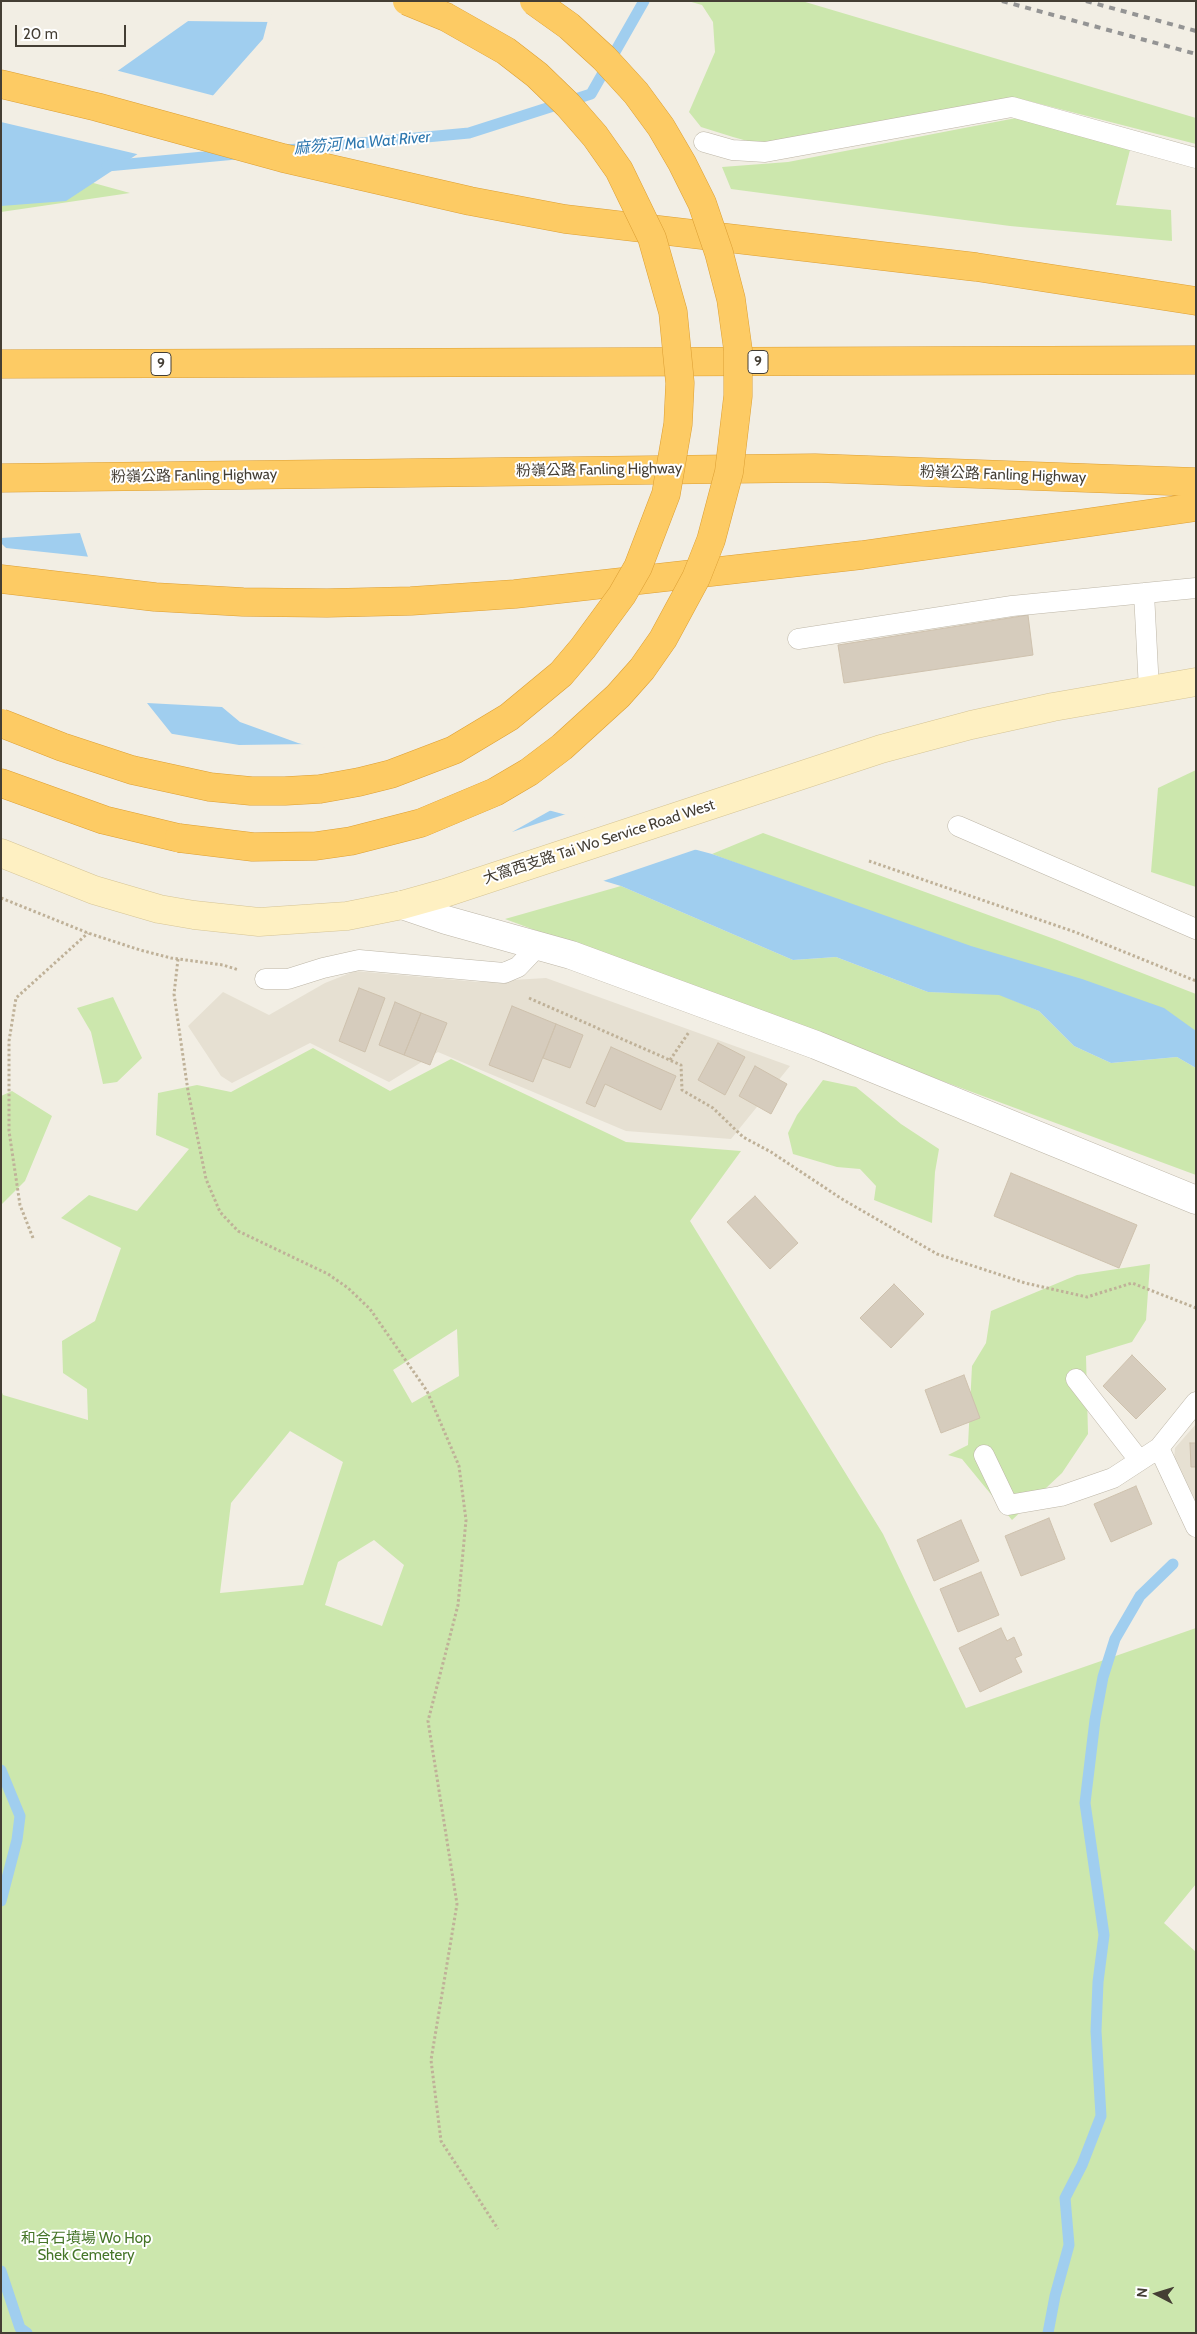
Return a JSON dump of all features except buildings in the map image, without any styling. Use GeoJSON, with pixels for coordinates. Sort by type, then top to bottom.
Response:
{"type":"FeatureCollection","features":[{"type":"Feature","properties":{"kind":"highway"},"geometry":{"type":"LineString","coordinates":[[1,723],[62,747],[132,770],[210,786],[251,791],[320,789],[391,774],[454,750],[510,717],[561,674],[588,642],[622,594],[638,567],[666,494],[678,424],[680,383],[673,312],[652,238],[619,170],[596,136],[543,81],[506,51],[472,30],[407,1]]}},
{"type":"Feature","properties":{"kind":"highway"},"geometry":{"type":"LineString","coordinates":[[1,782],[104,820],[179,838],[253,847],[316,846],[351,841],[421,823],[496,792],[529,772],[562,747],[618,696],[642,669],[663,639],[696,578],[711,540],[725,489],[735,433],[738,396],[738,350],[731,298],[719,253],[702,203],[682,163],[656,120],[636,93],[604,58],[569,26],[534,1]]}},
{"type":"Feature","properties":{"kind":"highway"},"geometry":{"type":"LineString","coordinates":[[1,84],[98,107],[283,158],[470,201],[565,218],[948,263],[1196,301]]}},
{"type":"Feature","properties":{"kind":"highway","name":"9"},"geometry":{"type":"LineString","coordinates":[[1,364],[1196,360]]}},
{"type":"Feature","properties":{"kind":"highway","name":"粉嶺公路 Fanling Highway"},"geometry":{"type":"LineString","coordinates":[[1,478],[815,468],[1196,482]]}},
{"type":"Feature","properties":{"kind":"highway"},"geometry":{"type":"LineString","coordinates":[[1,579],[118,593],[243,602],[373,602],[515,594],[862,555],[1196,507]]}},
{"type":"Feature","properties":{"kind":"main road","name":"大窩西支路 Tai Wo Service Road West"},"geometry":{"type":"LineString","coordinates":[[1,853],[94,890],[159,909],[227,920],[258,922],[304,921],[347,916],[402,905],[445,893],[880,749],[971,725],[1053,707],[1196,682]]}},
{"type":"Feature","properties":{"kind":"street"},"geometry":{"type":"LineString","coordinates":[[402,905],[446,920],[571,955],[816,1045],[1196,1200]]}},
{"type":"Feature","properties":{"kind":"lane"},"geometry":{"type":"LineString","coordinates":[[704,142],[732,150],[765,152],[1012,107],[1196,158]]}},
{"type":"Feature","properties":{"kind":"lane"},"geometry":{"type":"LineString","coordinates":[[798,639],[1012,606],[1196,588]]}},
{"type":"Feature","properties":{"kind":"lane"},"geometry":{"type":"LineString","coordinates":[[1144,593],[1149,690]]}},
{"type":"Feature","properties":{"kind":"lane"},"geometry":{"type":"LineString","coordinates":[[958,826],[1196,929]]}},
{"type":"Feature","properties":{"kind":"lane"},"geometry":{"type":"LineString","coordinates":[[265,979],[288,979],[323,968],[359,960],[504,973],[518,967],[538,946]]}},
{"type":"Feature","properties":{"kind":"lane"},"geometry":{"type":"LineString","coordinates":[[1076,1379],[1139,1460]]}},
{"type":"Feature","properties":{"kind":"lane"},"geometry":{"type":"LineString","coordinates":[[984,1455],[1008,1505],[1061,1496],[1113,1478],[1159,1448],[1196,1402]]}},
{"type":"Feature","properties":{"kind":"lane"},"geometry":{"type":"LineString","coordinates":[[1159,1448],[1196,1528]]}},
{"type":"Feature","properties":{"kind":"path"},"geometry":{"type":"LineString","coordinates":[[869,861],[1075,932],[1196,981]]}},
{"type":"Feature","properties":{"kind":"path"},"geometry":{"type":"LineString","coordinates":[[1,898],[88,933],[140,950],[178,960],[223,965]]}},
{"type":"Feature","properties":{"kind":"path"},"geometry":{"type":"LineString","coordinates":[[33,1238],[20,1205],[9,1131],[9,1041],[16,998],[88,933]]}},
{"type":"Feature","properties":{"kind":"path"},"geometry":{"type":"LineString","coordinates":[[178,960],[174,994],[188,1091],[206,1179],[220,1212],[238,1231],[328,1274],[348,1288],[370,1309],[427,1391],[459,1466],[466,1520],[458,1605],[428,1720],[457,1904],[432,2060],[440,2141],[498,2229]]}},
{"type":"Feature","properties":{"kind":"path"},"geometry":{"type":"LineString","coordinates":[[529,998],[681,1066],[682,1090],[713,1108],[743,1137],[770,1152],[842,1199],[937,1254],[1025,1283],[1087,1297],[1132,1283],[1196,1308]]}},
{"type":"Feature","properties":{"kind":"path"},"geometry":{"type":"LineString","coordinates":[[670,1060],[690,1031]]}},
{"type":"Feature","properties":{"kind":"shaded area"},"geometry":{"type":"Polygon","coordinates":[[[355,971],[479,982],[546,978],[790,1066],[731,1139],[626,1131],[438,1052],[389,1082],[310,1043],[232,1083],[221,1076],[188,1026],[223,992],[269,1015],[325,983],[355,971]]]}},
{"type":"Feature","properties":{"kind":"shaded area"},"geometry":{"type":"Polygon","coordinates":[[[1196,1424],[1196,1509],[1174,1460],[1175,1448],[1196,1424]]]}},
{"type":"Feature","properties":{"kind":"green space"},"geometry":{"type":"Polygon","coordinates":[[[688,1],[802,1],[1196,118],[1196,144],[1013,97],[765,146],[733,137],[701,127],[689,112],[715,52],[713,22],[702,5],[688,1]]]}},
{"type":"Feature","properties":{"kind":"green space"},"geometry":{"type":"Polygon","coordinates":[[[1016,118],[1130,150],[1116,205],[1171,210],[1172,241],[1010,226],[731,189],[722,167],[788,162],[1016,118]]]}},
{"type":"Feature","properties":{"kind":"green space"},"geometry":{"type":"Polygon","coordinates":[[[79,179],[130,193],[1,212],[1,185],[79,179]]]}},
{"type":"Feature","properties":{"kind":"green space"},"geometry":{"type":"Polygon","coordinates":[[[1196,770],[1196,887],[1151,872],[1158,788],[1196,770]]]}},
{"type":"Feature","properties":{"kind":"green space"},"geometry":{"type":"Polygon","coordinates":[[[763,833],[1057,940],[1196,994],[1196,1035],[712,854],[763,833]]]}},
{"type":"Feature","properties":{"kind":"green space"},"geometry":{"type":"Polygon","coordinates":[[[621,886],[793,960],[836,957],[928,992],[999,994],[1039,1011],[1074,1046],[1111,1063],[1177,1057],[1196,1068],[1196,1175],[505,919],[621,886]]]}},
{"type":"Feature","properties":{"kind":"green space"},"geometry":{"type":"Polygon","coordinates":[[[113,997],[142,1058],[117,1082],[103,1084],[91,1032],[77,1008],[113,997]]]}},
{"type":"Feature","properties":{"kind":"green space","name":"和合石墳場 Wo Hop Shek Cemetery"},"geometry":{"type":"Polygon","coordinates":[[[313,1048],[390,1091],[451,1059],[626,1142],[741,1151],[690,1221],[883,1534],[966,1708],[1196,1628],[1196,1884],[1164,1923],[1196,1952],[1196,2333],[1,2333],[1,1390],[3,1395],[88,1420],[87,1389],[63,1373],[62,1341],[95,1321],[121,1248],[61,1218],[89,1195],[137,1211],[189,1149],[156,1135],[158,1093],[197,1085],[231,1092],[313,1048]],[[457,1329],[393,1370],[412,1403],[459,1376],[457,1329]],[[290,1431],[231,1503],[220,1593],[303,1585],[343,1462],[290,1431]],[[374,1540],[338,1562],[325,1605],[382,1626],[404,1565],[374,1540]]]}},
{"type":"Feature","properties":{"kind":"green space"},"geometry":{"type":"Polygon","coordinates":[[[823,1080],[856,1087],[901,1124],[939,1149],[935,1172],[932,1223],[874,1200],[876,1186],[860,1169],[837,1167],[793,1154],[788,1133],[797,1115],[823,1080]]]}},
{"type":"Feature","properties":{"kind":"green space"},"geometry":{"type":"Polygon","coordinates":[[[12,1091],[52,1116],[25,1181],[1,1205],[1,1096],[12,1091]]]}},
{"type":"Feature","properties":{"kind":"green space"},"geometry":{"type":"Polygon","coordinates":[[[1150,1264],[1146,1320],[1132,1342],[1086,1356],[1088,1434],[1062,1473],[1012,1520],[962,1459],[948,1455],[968,1445],[972,1366],[986,1343],[991,1311],[1077,1275],[1150,1264]]]}},
{"type":"Feature","properties":{"kind":"water"},"geometry":{"type":"Polygon","coordinates":[[[273,1],[263,39],[194,117],[66,201],[1,206],[1,101],[85,94],[198,14],[273,1]]]}},
{"type":"Feature","properties":{"kind":"water"},"geometry":{"type":"Polygon","coordinates":[[[80,533],[89,560],[16,559],[1,543],[1,538],[80,533]]]}},
{"type":"Feature","properties":{"kind":"water"},"geometry":{"type":"Polygon","coordinates":[[[147,703],[222,707],[240,722],[298,743],[712,854],[971,946],[1082,979],[1164,1008],[1196,1031],[1196,1068],[1177,1057],[1111,1063],[1074,1046],[1039,1011],[999,995],[928,992],[836,957],[793,960],[621,886],[191,758],[147,703]]]}},
{"type":"Feature","properties":{"kind":"pier"},"geometry":{"type":"Polygon","coordinates":[[[198,1],[275,1],[270,22],[184,21],[195,13],[198,1]]]}},
{"type":"Feature","properties":{"kind":"pier"},"geometry":{"type":"Polygon","coordinates":[[[115,70],[215,96],[195,118],[141,155],[1,122],[1,99],[84,92],[115,70]]]}},
{"type":"Feature","properties":{"kind":"pier"},"geometry":{"type":"Polygon","coordinates":[[[1,544],[6,548],[91,557],[92,560],[89,562],[15,562],[1,544]]]}},
{"type":"Feature","properties":{"kind":"pier"},"geometry":{"type":"Polygon","coordinates":[[[167,733],[239,745],[310,744],[553,809],[512,832],[569,813],[700,848],[600,882],[191,761],[167,733]]]}},
{"type":"Feature","properties":{"kind":"waterway","name":"麻笏河 Ma Wat River"},"geometry":{"type":"LineString","coordinates":[[287,150],[469,133],[591,94],[644,1]]}},
{"type":"Feature","properties":{"kind":"waterway","name":"麻笏河 Ma Wat River"},"geometry":{"type":"LineString","coordinates":[[107,166],[236,154]]}},
{"type":"Feature","properties":{"kind":"waterway"},"geometry":{"type":"LineString","coordinates":[[1048,2333],[1055,2296],[1069,2245],[1065,2198],[1082,2165],[1101,2116],[1096,2031],[1098,1982],[1104,1935],[1085,1803],[1095,1720],[1103,1677],[1115,1639],[1140,1596],[1173,1564]]}},
{"type":"Feature","properties":{"kind":"waterway"},"geometry":{"type":"LineString","coordinates":[[1,1770],[20,1816],[17,1840],[1,1901]]}},
{"type":"Feature","properties":{"kind":"waterway"},"geometry":{"type":"LineString","coordinates":[[1,2271],[20,2328],[27,2333]]}},
{"type":"Feature","properties":{"kind":"railway"},"geometry":{"type":"LineString","coordinates":[[1002,1],[1196,54]]}},
{"type":"Feature","properties":{"kind":"railway"},"geometry":{"type":"LineString","coordinates":[[1086,1],[1196,31]]}}]}
